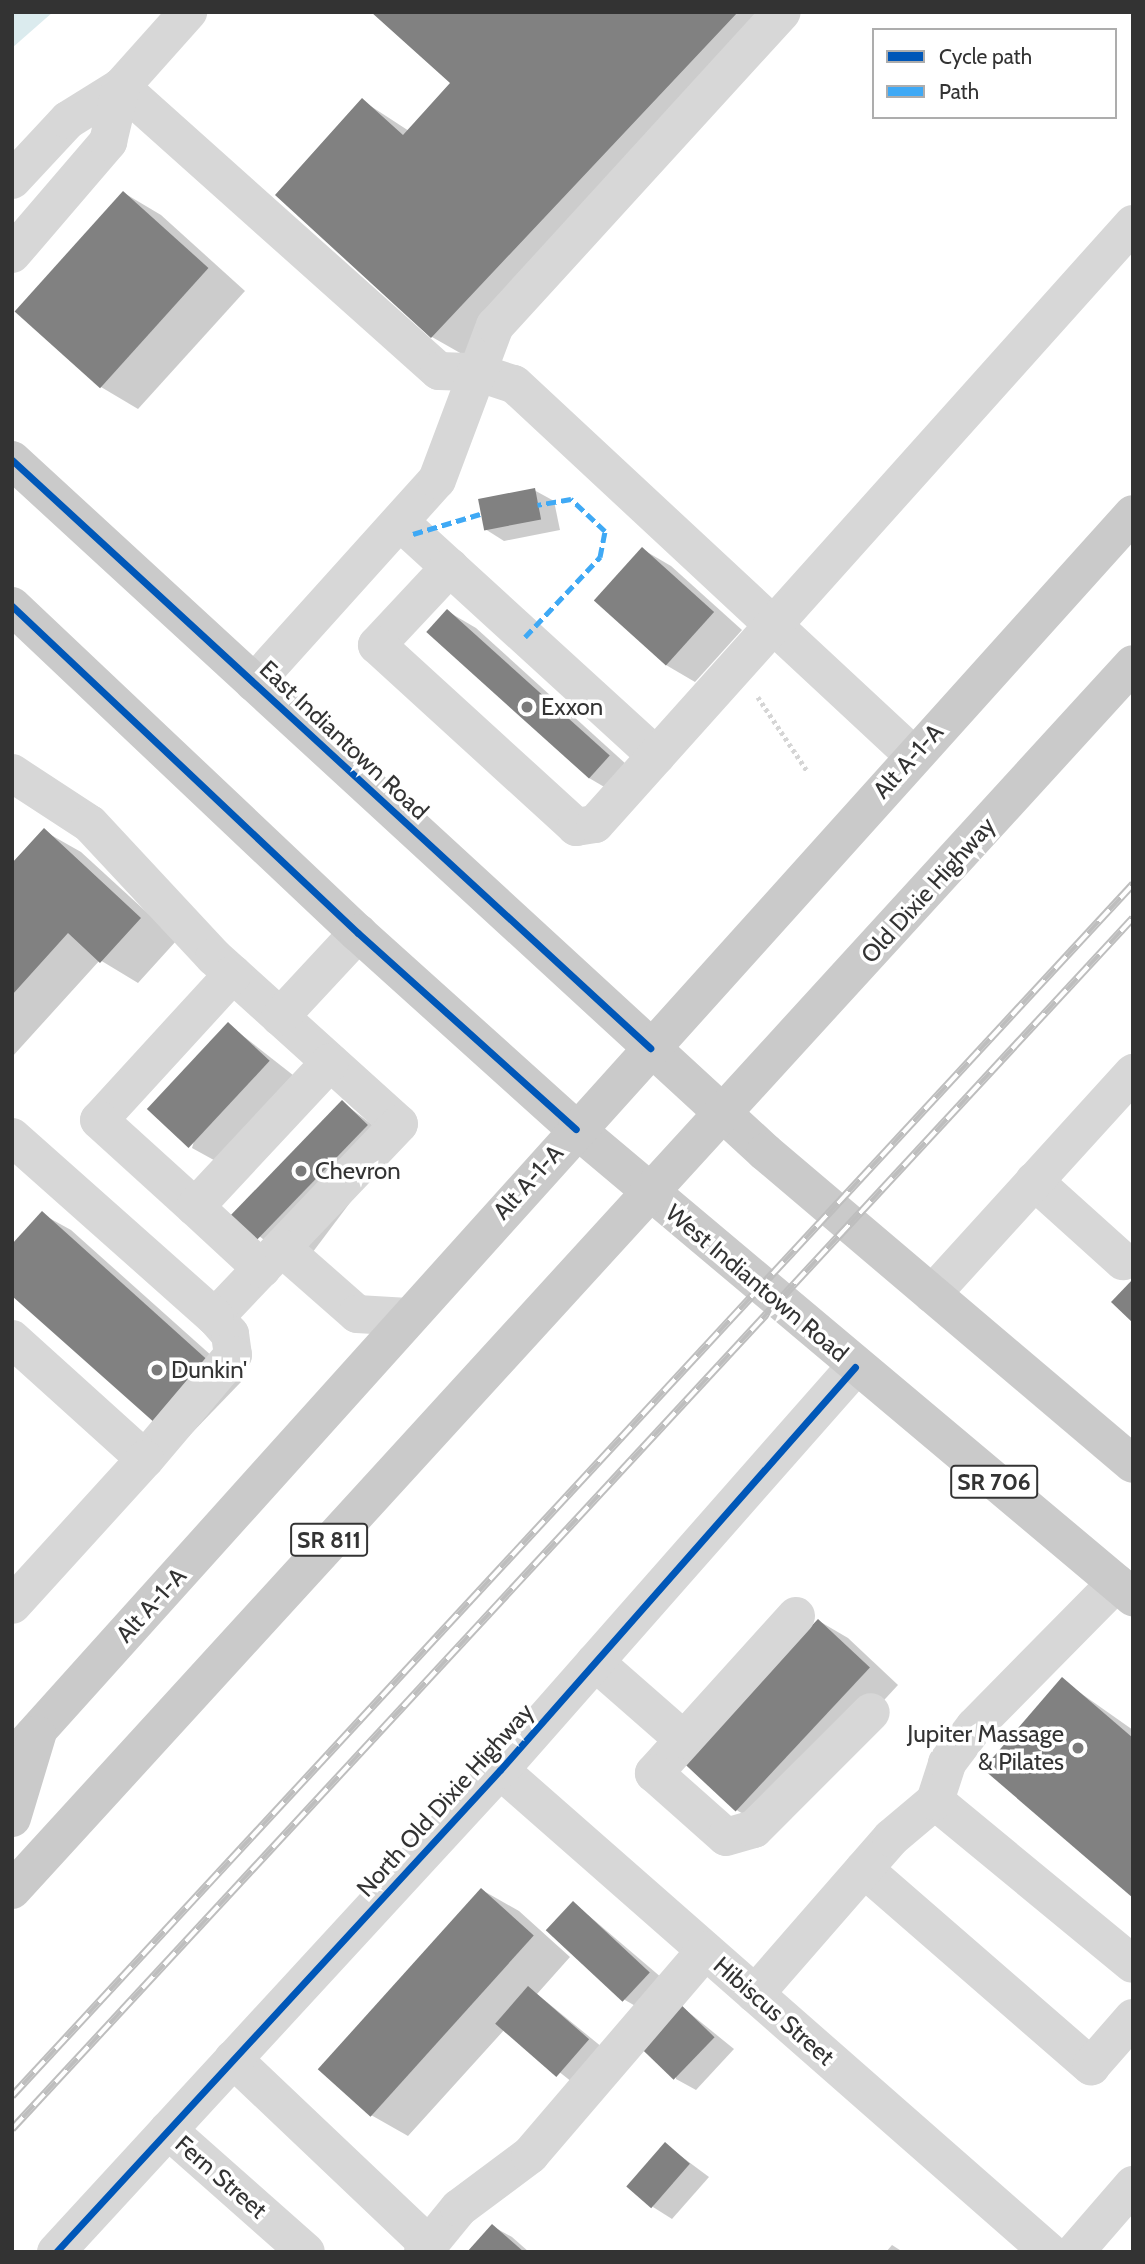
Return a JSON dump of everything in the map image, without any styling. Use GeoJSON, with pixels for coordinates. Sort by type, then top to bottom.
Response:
{"type":"FeatureCollection","features":[{"type":"Feature","properties":{"kind":"main road","name":"East Indiantown Road"},"geometry":{"type":"LineString","coordinates":[[12,460],[650,1048]]}},
{"type":"Feature","properties":{"kind":"main road","name":"Alt A-1-A"},"geometry":{"type":"LineString","coordinates":[[12,1759],[25,1727],[408,1317],[1133,514]]}},
{"type":"Feature","properties":{"kind":"main road","name":"SR 706"},"geometry":{"type":"LineString","coordinates":[[12,606],[358,933],[576,1129]]}},
{"type":"Feature","properties":{"kind":"main road","name":"Old Dixie Highway"},"geometry":{"type":"LineString","coordinates":[[722,1114],[1133,664]]}},
{"type":"Feature","properties":{"kind":"main road"},"geometry":{"type":"LineString","coordinates":[[650,1048],[722,1114],[1133,1464]]}},
{"type":"Feature","properties":{"kind":"main road","name":"SR 811"},"geometry":{"type":"LineString","coordinates":[[12,1890],[722,1114]]}},
{"type":"Feature","properties":{"kind":"main road","name":"West Indiantown Road"},"geometry":{"type":"LineString","coordinates":[[576,1129],[855,1367],[1124,1590]]}},
{"type":"Feature","properties":{"kind":"main road"},"geometry":{"type":"LineString","coordinates":[[12,1818],[25,1727]]}},
{"type":"Feature","properties":{"kind":"street"},"geometry":{"type":"LineString","coordinates":[[12,180],[68,120],[121,87],[188,12]]}},
{"type":"Feature","properties":{"kind":"street"},"geometry":{"type":"LineString","coordinates":[[254,683],[400,522],[452,456],[476,372],[495,326],[782,12]]}},
{"type":"Feature","properties":{"kind":"street"},"geometry":{"type":"LineString","coordinates":[[12,254],[108,142],[121,87]]}},
{"type":"Feature","properties":{"kind":"street"},"geometry":{"type":"LineString","coordinates":[[121,87],[439,371],[476,372],[514,384],[913,755]]}},
{"type":"Feature","properties":{"kind":"street"},"geometry":{"type":"LineString","coordinates":[[450,567],[377,645],[576,827],[595,824],[1133,224]]}},
{"type":"Feature","properties":{"kind":"street"},"geometry":{"type":"LineString","coordinates":[[400,522],[656,756]]}},
{"type":"Feature","properties":{"kind":"street"},"geometry":{"type":"LineString","coordinates":[[14,778],[90,824],[233,974],[399,1124],[215,1317]]}},
{"type":"Feature","properties":{"kind":"street"},"geometry":{"type":"LineString","coordinates":[[280,1017],[358,933]]}},
{"type":"Feature","properties":{"kind":"street"},"geometry":{"type":"LineString","coordinates":[[233,974],[99,1120],[195,1207],[357,1314],[408,1317]]}},
{"type":"Feature","properties":{"kind":"street"},"geometry":{"type":"LineString","coordinates":[[195,1207],[330,1062]]}},
{"type":"Feature","properties":{"kind":"street"},"geometry":{"type":"LineString","coordinates":[[932,1294],[1034,1181],[1126,1094]]}},
{"type":"Feature","properties":{"kind":"street"},"geometry":{"type":"LineString","coordinates":[[12,1137],[215,1317],[230,1334],[233,1355],[145,1459],[12,1605]]}},
{"type":"Feature","properties":{"kind":"street"},"geometry":{"type":"LineString","coordinates":[[1034,1181],[1123,1261]]}},
{"type":"Feature","properties":{"kind":"street"},"geometry":{"type":"LineString","coordinates":[[12,1339],[145,1459]]}},
{"type":"Feature","properties":{"kind":"street","name":"North Old Dixie Highway"},"geometry":{"type":"LineString","coordinates":[[56,2252],[499,1770],[855,1367]]}},
{"type":"Feature","properties":{"kind":"street"},"geometry":{"type":"LineString","coordinates":[[755,1994],[864,1869],[935,1801],[947,1763],[975,1726],[1124,1590]]}},
{"type":"Feature","properties":{"kind":"street"},"geometry":{"type":"LineString","coordinates":[[796,1616],[654,1773],[726,1837],[754,1829],[871,1712]]}},
{"type":"Feature","properties":{"kind":"street"},"geometry":{"type":"LineString","coordinates":[[595,1662],[684,1740]]}},
{"type":"Feature","properties":{"kind":"street","name":"Hibiscus Street"},"geometry":{"type":"LineString","coordinates":[[499,1770],[1049,2252]]}},
{"type":"Feature","properties":{"kind":"street"},"geometry":{"type":"LineString","coordinates":[[935,1801],[1133,1964]]}},
{"type":"Feature","properties":{"kind":"street"},"geometry":{"type":"LineString","coordinates":[[864,1869],[1091,2066],[1133,2018]]}},
{"type":"Feature","properties":{"kind":"street"},"geometry":{"type":"LineString","coordinates":[[233,2059],[426,2248],[459,2208],[530,2155],[705,1951]]}},
{"type":"Feature","properties":{"kind":"street","name":"Fern Street"},"geometry":{"type":"LineString","coordinates":[[167,2130],[306,2252]]}},
{"type":"Feature","properties":{"kind":"street"},"geometry":{"type":"LineString","coordinates":[[1075,2252],[1133,2185]]}},
{"type":"Feature","properties":{"kind":"path"},"geometry":{"type":"LineString","coordinates":[[730,673],[760,699],[808,772]]}},
{"type":"Feature","properties":{"kind":"shaded area"},"geometry":{"type":"Polygon","coordinates":[[[12,12],[53,12],[12,48],[12,12]]]}},
{"type":"Feature","properties":{"kind":"building"},"geometry":{"type":"Polygon","coordinates":[[[371,12],[738,12],[431,338],[275,195],[362,98],[403,135],[450,83],[371,12]]]}},
{"type":"Feature","properties":{"kind":"building"},"geometry":{"type":"Polygon","coordinates":[[[123,191],[208,268],[100,388],[15,311],[123,191]]]}},
{"type":"Feature","properties":{"kind":"building"},"geometry":{"type":"Polygon","coordinates":[[[535,488],[541,519],[484,530],[478,499],[535,488]]]}},
{"type":"Feature","properties":{"kind":"building"},"geometry":{"type":"Polygon","coordinates":[[[642,547],[714,612],[666,665],[594,601],[642,547]]]}},
{"type":"Feature","properties":{"kind":"building"},"geometry":{"type":"Polygon","coordinates":[[[447,609],[610,756],[589,779],[426,632],[447,609]]]}},
{"type":"Feature","properties":{"kind":"building"},"geometry":{"type":"Polygon","coordinates":[[[44,828],[141,918],[100,963],[68,933],[12,995],[12,863],[44,828]]]}},
{"type":"Feature","properties":{"kind":"building"},"geometry":{"type":"Polygon","coordinates":[[[228,1022],[270,1061],[189,1148],[147,1109],[228,1022]]]}},
{"type":"Feature","properties":{"kind":"building"},"geometry":{"type":"Polygon","coordinates":[[[342,1100],[368,1125],[256,1241],[230,1216],[342,1100]]]}},
{"type":"Feature","properties":{"kind":"building"},"geometry":{"type":"Polygon","coordinates":[[[42,1211],[213,1365],[156,1424],[12,1296],[12,1244],[42,1211]]]}},
{"type":"Feature","properties":{"kind":"building"},"geometry":{"type":"Polygon","coordinates":[[[1133,1279],[1133,1323],[1111,1302],[1133,1279]]]}},
{"type":"Feature","properties":{"kind":"building"},"geometry":{"type":"Polygon","coordinates":[[[818,1619],[870,1667],[736,1811],[684,1763],[818,1619]]]}},
{"type":"Feature","properties":{"kind":"building"},"geometry":{"type":"Polygon","coordinates":[[[1062,1677],[1133,1738],[1133,1898],[983,1769],[1062,1677]]]}},
{"type":"Feature","properties":{"kind":"building"},"geometry":{"type":"Polygon","coordinates":[[[481,1888],[534,1936],[370,2117],[318,2069],[481,1888]]]}},
{"type":"Feature","properties":{"kind":"building"},"geometry":{"type":"Polygon","coordinates":[[[573,1901],[650,1973],[623,2002],[546,1930],[573,1901]]]}},
{"type":"Feature","properties":{"kind":"building"},"geometry":{"type":"Polygon","coordinates":[[[528,1986],[589,2039],[556,2077],[495,2024],[528,1986]]]}},
{"type":"Feature","properties":{"kind":"building"},"geometry":{"type":"Polygon","coordinates":[[[675,1999],[715,2037],[674,2080],[634,2041],[675,1999]]]}},
{"type":"Feature","properties":{"kind":"building"},"geometry":{"type":"Polygon","coordinates":[[[665,2142],[690,2164],[651,2208],[626,2187],[665,2142]]]}},
{"type":"Feature","properties":{"kind":"building"},"geometry":{"type":"Polygon","coordinates":[[[492,2224],[524,2252],[467,2252],[492,2224]]]}},
{"type":"Feature","properties":{"kind":"railway"},"geometry":{"type":"LineString","coordinates":[[12,2096],[1133,884]]}},
{"type":"Feature","properties":{"kind":"railway"},"geometry":{"type":"LineString","coordinates":[[12,2129],[1133,918]]}},
{"type":"Feature","properties":{"kind":"marked path"},"geometry":{"type":"LineString","coordinates":[[525,637],[600,557],[605,531],[571,499],[538,505]]}},
{"type":"Feature","properties":{"kind":"marked path"},"geometry":{"type":"LineString","coordinates":[[413,534],[480,514]]}},
{"type":"Feature","properties":{"kind":"cycle path"},"geometry":{"type":"LineString","coordinates":[[12,460],[650,1048]]}},
{"type":"Feature","properties":{"kind":"cycle path"},"geometry":{"type":"LineString","coordinates":[[12,606],[358,933],[576,1129]]}},
{"type":"Feature","properties":{"kind":"cycle path"},"geometry":{"type":"LineString","coordinates":[[56,2252],[500,1770],[855,1367]]}},
{"type":"Feature","properties":{"kind":"place","name":"Exxon"},"geometry":{"type":"Point","coordinates":[527,707]}},
{"type":"Feature","properties":{"kind":"place","name":"Chevron"},"geometry":{"type":"Point","coordinates":[301,1171]}},
{"type":"Feature","properties":{"kind":"place","name":"Dunkin'"},"geometry":{"type":"Point","coordinates":[157,1370]}},
{"type":"Feature","properties":{"kind":"place","name":"Jupiter Massage & Pilates"},"geometry":{"type":"Point","coordinates":[1078,1748]}}]}
